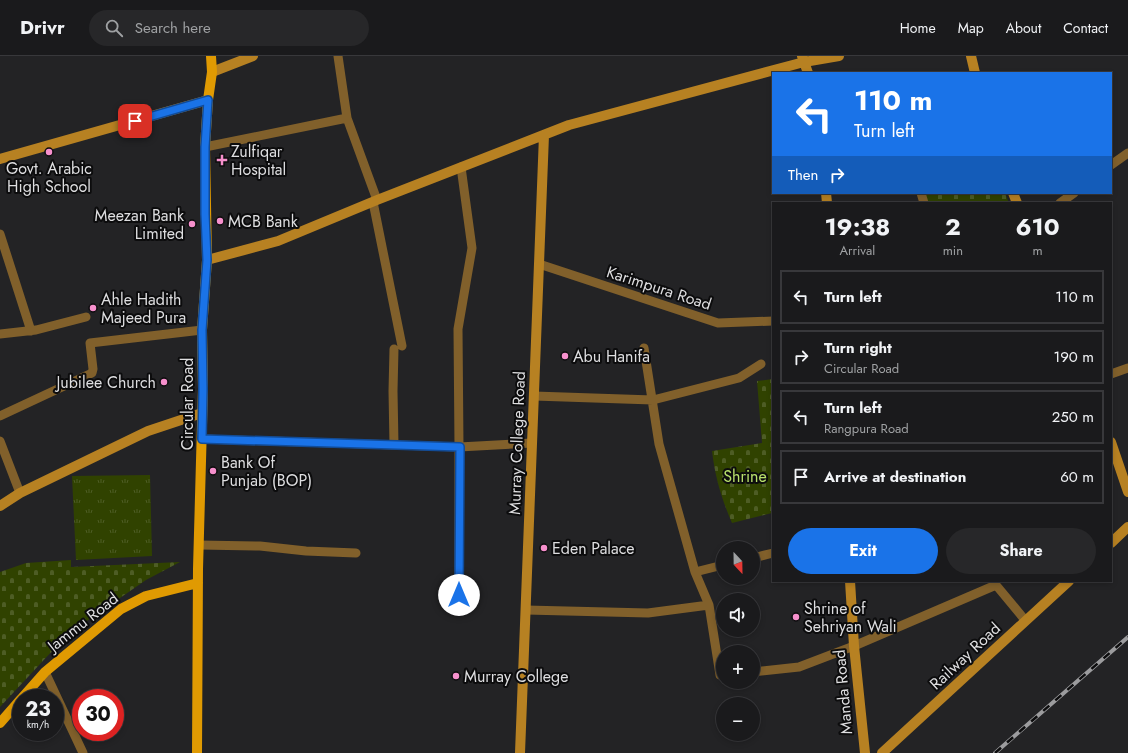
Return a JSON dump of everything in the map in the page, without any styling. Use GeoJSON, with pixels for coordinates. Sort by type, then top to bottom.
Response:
{"type":"FeatureCollection","features":[{"type":"Feature","properties":{"kind":"main road","name":"Circular Road"},"geometry":{"type":"LineString","coordinates":[[197,753],[198,583],[203,389],[202,330],[207,260],[205,147],[208,100],[212,72],[210,56]]}},
{"type":"Feature","properties":{"kind":"main road","name":"Jammu Road"},"geometry":{"type":"LineString","coordinates":[[29,689],[45,672],[121,609],[146,596],[198,583]]}},
{"type":"Feature","properties":{"kind":"main road","name":"Jammu Road"},"geometry":{"type":"LineString","coordinates":[[0,723],[12,709]]}},
{"type":"Feature","properties":{"kind":"street"},"geometry":{"type":"LineString","coordinates":[[212,72],[253,56]]}},
{"type":"Feature","properties":{"kind":"street"},"geometry":{"type":"LineString","coordinates":[[338,56],[347,118],[375,201],[398,347],[393,391],[394,445]]}},
{"type":"Feature","properties":{"kind":"street"},"geometry":{"type":"LineString","coordinates":[[207,260],[278,241],[375,201],[569,125],[803,59],[839,56]]}},
{"type":"Feature","properties":{"kind":"street"},"geometry":{"type":"LineString","coordinates":[[971,56],[975,72]]}},
{"type":"Feature","properties":{"kind":"street"},"geometry":{"type":"LineString","coordinates":[[803,59],[808,72]]}},
{"type":"Feature","properties":{"kind":"street"},"geometry":{"type":"LineString","coordinates":[[0,158],[208,100]]}},
{"type":"Feature","properties":{"kind":"street"},"geometry":{"type":"LineString","coordinates":[[205,147],[347,118]]}},
{"type":"Feature","properties":{"kind":"street","name":"Murray College Road"},"geometry":{"type":"LineString","coordinates":[[520,753],[544,135]]}},
{"type":"Feature","properties":{"kind":"street"},"geometry":{"type":"LineString","coordinates":[[1112,164],[1128,153]]}},
{"type":"Feature","properties":{"kind":"street"},"geometry":{"type":"LineString","coordinates":[[459,595],[460,447],[458,329],[472,248],[461,167]]}},
{"type":"Feature","properties":{"kind":"street"},"geometry":{"type":"LineString","coordinates":[[1061,202],[1073,194]]}},
{"type":"Feature","properties":{"kind":"street"},"geometry":{"type":"LineString","coordinates":[[0,234],[31,331]]}},
{"type":"Feature","properties":{"kind":"street","name":"Karimpura Road"},"geometry":{"type":"LineString","coordinates":[[539,264],[718,323],[772,321]]}},
{"type":"Feature","properties":{"kind":"street"},"geometry":{"type":"LineString","coordinates":[[0,334],[31,331],[86,317]]}},
{"type":"Feature","properties":{"kind":"street"},"geometry":{"type":"LineString","coordinates":[[0,416],[92,373],[93,369],[90,343],[202,330]]}},
{"type":"Feature","properties":{"kind":"street"},"geometry":{"type":"LineString","coordinates":[[644,348],[659,444],[695,572],[709,605],[716,650]]}},
{"type":"Feature","properties":{"kind":"street"},"geometry":{"type":"LineString","coordinates":[[534,396],[653,400],[739,378],[761,364]]}},
{"type":"Feature","properties":{"kind":"street"},"geometry":{"type":"LineString","coordinates":[[1112,374],[1128,368]]}},
{"type":"Feature","properties":{"kind":"street"},"geometry":{"type":"LineString","coordinates":[[0,506],[20,493],[148,431],[202,413]]}},
{"type":"Feature","properties":{"kind":"street"},"geometry":{"type":"LineString","coordinates":[[202,439],[460,447],[532,444]]}},
{"type":"Feature","properties":{"kind":"street"},"geometry":{"type":"LineString","coordinates":[[0,441],[20,493]]}},
{"type":"Feature","properties":{"kind":"street"},"geometry":{"type":"LineString","coordinates":[[1112,445],[1128,492]]}},
{"type":"Feature","properties":{"kind":"street"},"geometry":{"type":"LineString","coordinates":[[1112,535],[1128,521]]}},
{"type":"Feature","properties":{"kind":"street"},"geometry":{"type":"LineString","coordinates":[[1112,542],[1128,527]]}},
{"type":"Feature","properties":{"kind":"street"},"geometry":{"type":"LineString","coordinates":[[199,545],[260,546],[306,551],[356,553]]}},
{"type":"Feature","properties":{"kind":"street"},"geometry":{"type":"LineString","coordinates":[[760,556],[772,553]]}},
{"type":"Feature","properties":{"kind":"street"},"geometry":{"type":"LineString","coordinates":[[695,572],[716,567]]}},
{"type":"Feature","properties":{"kind":"street","name":"Manda Road"},"geometry":{"type":"LineString","coordinates":[[850,582],[854,646],[864,753]]}},
{"type":"Feature","properties":{"kind":"street"},"geometry":{"type":"LineString","coordinates":[[879,753],[1023,618],[1059,582]]}},
{"type":"Feature","properties":{"kind":"street","name":"Railway Road"},"geometry":{"type":"LineString","coordinates":[[882,753],[1023,618],[1068,582]]}},
{"type":"Feature","properties":{"kind":"street"},"geometry":{"type":"LineString","coordinates":[[760,671],[799,667],[854,646],[995,583],[1023,618]]}},
{"type":"Feature","properties":{"kind":"street"},"geometry":{"type":"LineString","coordinates":[[526,610],[648,613],[709,605]]}},
{"type":"Feature","properties":{"kind":"street"},"geometry":{"type":"LineString","coordinates":[[45,672],[83,753]]}},
{"type":"Feature","properties":{"kind":"green space"},"geometry":{"type":"Polygon","coordinates":[[[921,194],[1005,194],[1009,202],[924,202],[921,194]]]}},
{"type":"Feature","properties":{"kind":"green space","name":"Shrine"},"geometry":{"type":"Polygon","coordinates":[[[772,379],[772,513],[732,523],[719,488],[712,451],[762,443],[757,381],[772,379]]]}},
{"type":"Feature","properties":{"kind":"green space"},"geometry":{"type":"Polygon","coordinates":[[[150,475],[152,556],[76,560],[72,476],[150,475]]]}},
{"type":"Feature","properties":{"kind":"green space"},"geometry":{"type":"Polygon","coordinates":[[[71,560],[71,567],[180,562],[146,580],[68,634],[17,689],[12,689],[12,694],[0,707],[0,572],[26,563],[71,560]]]}},
{"type":"Feature","properties":{"kind":"railway"},"geometry":{"type":"LineString","coordinates":[[995,753],[1128,637]]}},
{"type":"Feature","properties":{"kind":"place","name":"Govt. Arabic High School"},"geometry":{"type":"Point","coordinates":[49,152]}},
{"type":"Feature","properties":{"kind":"place","name":"Zulfiqar Hospital"},"geometry":{"type":"Point","coordinates":[222,160]}},
{"type":"Feature","properties":{"kind":"place","name":"MCB Bank"},"geometry":{"type":"Point","coordinates":[220,221]}},
{"type":"Feature","properties":{"kind":"place","name":"Meezan Bank Limited"},"geometry":{"type":"Point","coordinates":[192,224]}},
{"type":"Feature","properties":{"kind":"place","name":"Ahle Hadith Majeed Pura"},"geometry":{"type":"Point","coordinates":[93,308]}},
{"type":"Feature","properties":{"kind":"place","name":"Abu Hanifa"},"geometry":{"type":"Point","coordinates":[565,356]}},
{"type":"Feature","properties":{"kind":"place","name":"Jubilee Church"},"geometry":{"type":"Point","coordinates":[164,382]}},
{"type":"Feature","properties":{"kind":"place","name":"Bank Of Punjab (BOP)"},"geometry":{"type":"Point","coordinates":[213,471]}},
{"type":"Feature","properties":{"kind":"place","name":"Eden Palace"},"geometry":{"type":"Point","coordinates":[544,548]}},
{"type":"Feature","properties":{"kind":"place","name":"Shrine of Sehriyan Wali"},"geometry":{"type":"Point","coordinates":[796,617]}},
{"type":"Feature","properties":{"kind":"place","name":"Murray College"},"geometry":{"type":"Point","coordinates":[456,676]}},
{"type":"Feature","properties":{"kind":"route"},"geometry":{"type":"LineString","coordinates":[[135,121],[208,100],[205,147],[207,260],[202,330],[202,439],[460,447],[459,595]]}}]}
